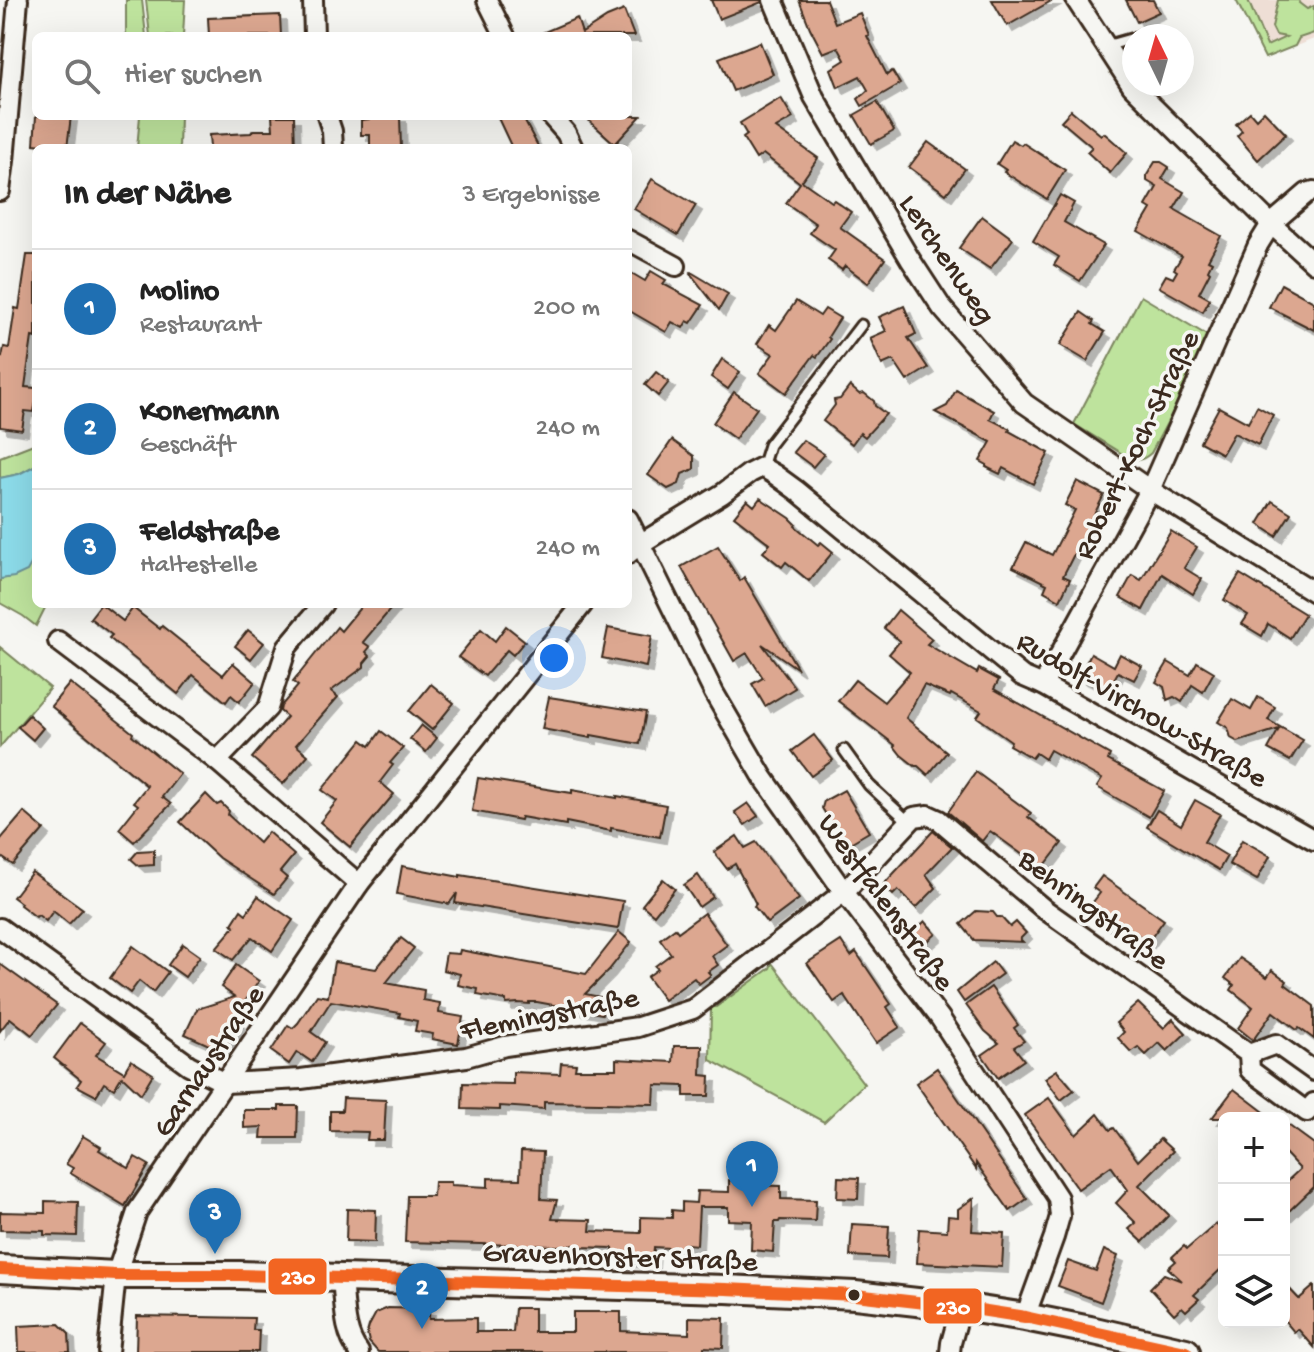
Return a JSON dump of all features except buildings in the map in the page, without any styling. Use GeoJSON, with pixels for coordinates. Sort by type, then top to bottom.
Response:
{"type":"FeatureCollection","features":[{"type":"Feature","properties":{"kind":"main road","name":"Gravenhorster Straße"},"geometry":{"type":"LineString","coordinates":[[0,1269],[116,1275],[239,1275],[855,1295],[1025,1317],[1186,1352]]}},
{"type":"Feature","properties":{"kind":"street"},"geometry":{"type":"LineString","coordinates":[[0,191],[18,0]]}},
{"type":"Feature","properties":{"kind":"street"},"geometry":{"type":"LineString","coordinates":[[313,0],[314,32]]}},
{"type":"Feature","properties":{"kind":"street"},"geometry":{"type":"LineString","coordinates":[[487,0],[503,32]]}},
{"type":"Feature","properties":{"kind":"street","name":"Lerchenweg"},"geometry":{"type":"LineString","coordinates":[[773,0],[814,97],[910,259],[942,308],[1024,403],[1150,490],[1314,592]]}},
{"type":"Feature","properties":{"kind":"street"},"geometry":{"type":"LineString","coordinates":[[1076,0],[1132,86],[1314,263]]}},
{"type":"Feature","properties":{"kind":"street"},"geometry":{"type":"LineString","coordinates":[[328,120],[333,144]]}},
{"type":"Feature","properties":{"kind":"street"},"geometry":{"type":"LineString","coordinates":[[555,120],[571,144]]}},
{"type":"Feature","properties":{"kind":"street"},"geometry":{"type":"LineString","coordinates":[[1271,224],[1307,193],[1314,191]]}},
{"type":"Feature","properties":{"kind":"street","name":"Robert-Koch-Straße"},"geometry":{"type":"LineString","coordinates":[[1043,685],[1150,490],[1258,245],[1271,224]]}},
{"type":"Feature","properties":{"kind":"street"},"geometry":{"type":"LineString","coordinates":[[632,242],[676,266]]}},
{"type":"Feature","properties":{"kind":"street"},"geometry":{"type":"LineString","coordinates":[[634,549],[762,467]]}},
{"type":"Feature","properties":{"kind":"street","name":"Rudolf-Virchow-Straße"},"geometry":{"type":"LineString","coordinates":[[762,467],[796,490],[1022,676],[1043,685],[1314,840]]}},
{"type":"Feature","properties":{"kind":"street","name":"Westfalenstraße"},"geometry":{"type":"LineString","coordinates":[[634,549],[763,777],[844,892],[940,1018],[1058,1198],[1060,1216],[1025,1317]]}},
{"type":"Feature","properties":{"kind":"street"},"geometry":{"type":"LineString","coordinates":[[217,761],[268,708],[287,647],[320,608]]}},
{"type":"Feature","properties":{"kind":"street","name":"Garnaustraße"},"geometry":{"type":"LineString","coordinates":[[108,1352],[116,1275],[137,1212],[359,884],[580,608]]}},
{"type":"Feature","properties":{"kind":"street"},"geometry":{"type":"LineString","coordinates":[[58,641],[217,761],[359,884]]}},
{"type":"Feature","properties":{"kind":"street","name":"Behringstraße"},"geometry":{"type":"LineString","coordinates":[[909,822],[914,817],[928,815],[939,820],[1044,909],[1249,1054],[1250,1070],[1307,1112],[1314,1103]]}},
{"type":"Feature","properties":{"kind":"street"},"geometry":{"type":"LineString","coordinates":[[844,892],[909,822]]}},
{"type":"Feature","properties":{"kind":"street","name":"Flemingstraße"},"geometry":{"type":"LineString","coordinates":[[225,1083],[301,1079],[466,1057],[505,1046],[638,1027],[693,1009],[844,892]]}},
{"type":"Feature","properties":{"kind":"street"},"geometry":{"type":"LineString","coordinates":[[0,928],[189,1065],[225,1083]]}},
{"type":"Feature","properties":{"kind":"street"},"geometry":{"type":"LineString","coordinates":[[1249,1054],[1276,1044],[1314,1071]]}},
{"type":"Feature","properties":{"kind":"street"},"geometry":{"type":"LineString","coordinates":[[342,1279],[346,1322],[352,1343],[359,1352]]}},
{"type":"Feature","properties":{"kind":"street"},"geometry":{"type":"LineString","coordinates":[[950,1352],[961,1307]]}},
{"type":"Feature","properties":{"kind":"lane"},"geometry":{"type":"LineString","coordinates":[[1106,46],[1122,41]]}},
{"type":"Feature","properties":{"kind":"lane"},"geometry":{"type":"LineString","coordinates":[[762,467],[769,445],[861,325]]}},
{"type":"Feature","properties":{"kind":"lane"},"geometry":{"type":"LineString","coordinates":[[844,750],[869,785],[909,822]]}},
{"type":"Feature","properties":{"kind":"shaded area"},"geometry":{"type":"Polygon","coordinates":[[[1236,0],[1314,0],[1314,39],[1265,58],[1236,0]]]}},
{"type":"Feature","properties":{"kind":"green space"},"geometry":{"type":"Polygon","coordinates":[[[126,0],[142,0],[146,32],[126,32],[126,0]]]}},
{"type":"Feature","properties":{"kind":"green space"},"geometry":{"type":"Polygon","coordinates":[[[146,0],[185,0],[183,32],[150,32],[146,0]]]}},
{"type":"Feature","properties":{"kind":"green space"},"geometry":{"type":"Polygon","coordinates":[[[1236,0],[1248,0],[1267,46],[1286,37],[1276,35],[1272,27],[1278,0],[1300,0],[1299,3],[1307,9],[1314,6],[1314,33],[1299,38],[1295,46],[1265,58],[1236,0]]]}},
{"type":"Feature","properties":{"kind":"green space"},"geometry":{"type":"Polygon","coordinates":[[[140,120],[180,120],[179,144],[137,144],[140,120]]]}},
{"type":"Feature","properties":{"kind":"green space"},"geometry":{"type":"Polygon","coordinates":[[[1141,296],[1208,336],[1202,357],[1151,453],[1138,460],[1129,458],[1074,424],[1141,296]]]}},
{"type":"Feature","properties":{"kind":"green space"},"geometry":{"type":"Polygon","coordinates":[[[32,445],[32,467],[19,474],[0,478],[0,457],[32,445]]]}},
{"type":"Feature","properties":{"kind":"green space"},"geometry":{"type":"Polygon","coordinates":[[[32,561],[32,608],[45,608],[36,626],[0,603],[0,579],[22,573],[32,561]]]}},
{"type":"Feature","properties":{"kind":"green space"},"geometry":{"type":"Polygon","coordinates":[[[0,647],[50,688],[0,747],[0,647]]]}},
{"type":"Feature","properties":{"kind":"green space"},"geometry":{"type":"Polygon","coordinates":[[[772,963],[864,1084],[824,1122],[710,1060],[711,1007],[716,1007],[770,968],[772,963]]]}},
{"type":"Feature","properties":{"kind":"water"},"geometry":{"type":"Polygon","coordinates":[[[32,467],[32,562],[27,571],[0,579],[0,478],[32,467]]]}},
{"type":"Feature","properties":{"kind":"transit line","name":"230"},"geometry":{"type":"LineString","coordinates":[[0,1269],[116,1275],[239,1275],[855,1295],[1025,1317],[1186,1352]]}},
{"type":"Feature","properties":{"kind":"place","name":"Molino"},"geometry":{"type":"Point","coordinates":[752,1207]}},
{"type":"Feature","properties":{"kind":"place","name":"Feldstraße"},"geometry":{"type":"Point","coordinates":[215,1254]}},
{"type":"Feature","properties":{"kind":"place","name":"Konermann"},"geometry":{"type":"Point","coordinates":[422,1329]}}]}
